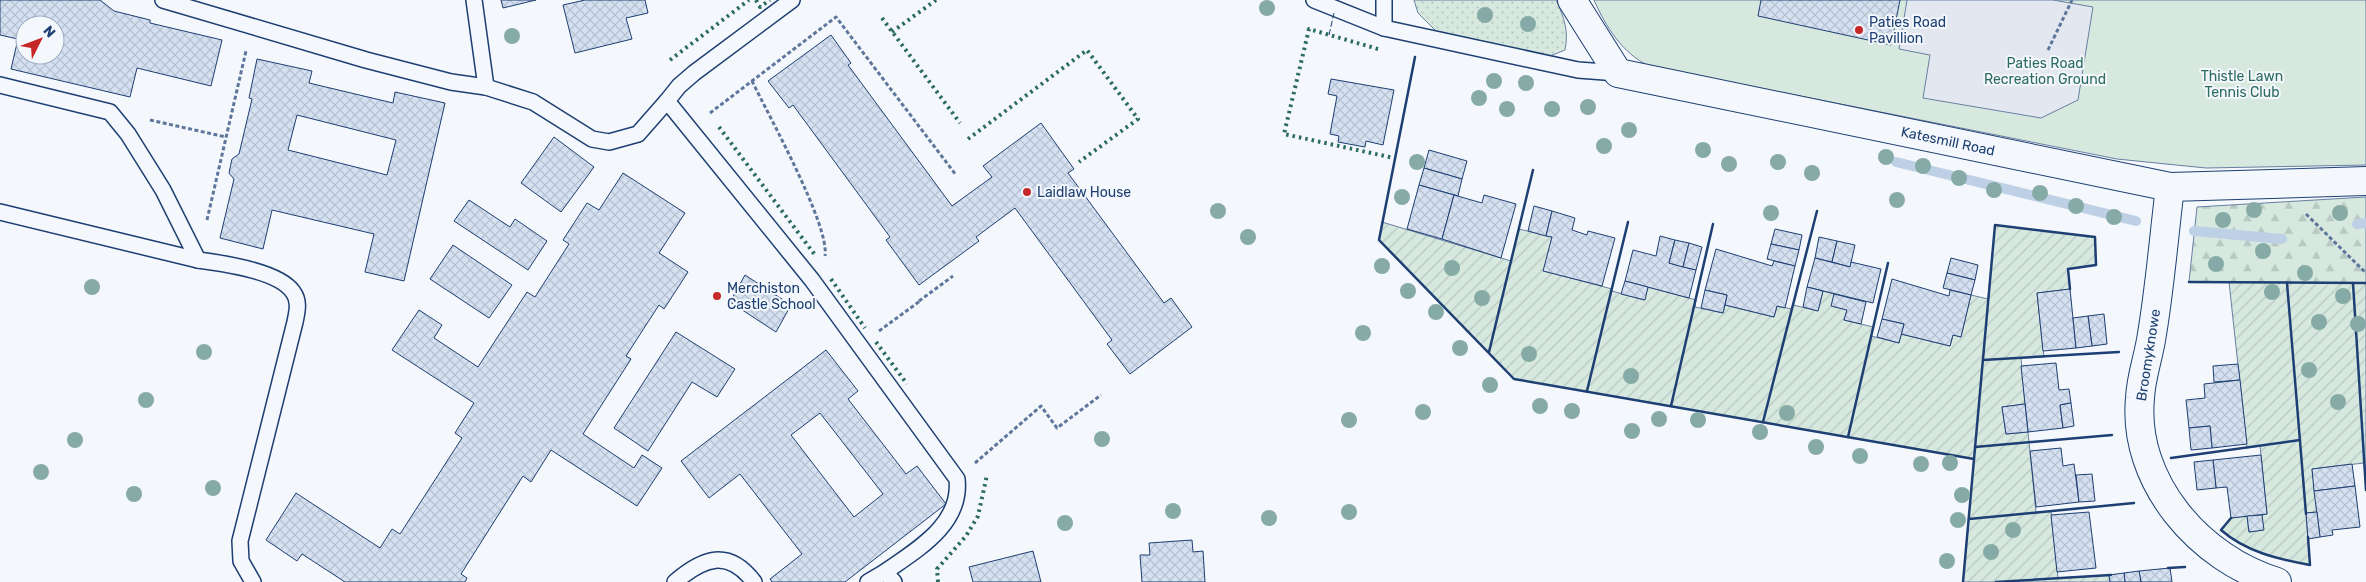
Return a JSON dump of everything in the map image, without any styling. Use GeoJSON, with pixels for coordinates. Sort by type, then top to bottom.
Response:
{"type":"FeatureCollection","features":[{"type":"Feature","properties":{"kind":"street"},"geometry":{"type":"LineString","coordinates":[[1572,0],[1618,73]]}},
{"type":"Feature","properties":{"kind":"street","name":"Katesmill Road"},"geometry":{"type":"LineString","coordinates":[[1618,73],[2170,187],[2276,185],[2366,180]]}},
{"type":"Feature","properties":{"kind":"street","name":"Broomyknowe"},"geometry":{"type":"LineString","coordinates":[[2170,187],[2152,336],[2139,399],[2140,424],[2147,458],[2172,508],[2189,528],[2223,558],[2275,582]]}},
{"type":"Feature","properties":{"kind":"lane"},"geometry":{"type":"LineString","coordinates":[[163,0],[366,60],[451,82],[486,87],[532,102],[592,140],[609,142],[638,134],[679,86],[792,0]]}},
{"type":"Feature","properties":{"kind":"lane"},"geometry":{"type":"LineString","coordinates":[[474,0],[486,87]]}},
{"type":"Feature","properties":{"kind":"lane"},"geometry":{"type":"LineString","coordinates":[[1314,0],[1384,28],[1578,70],[1618,73]]}},
{"type":"Feature","properties":{"kind":"lane"},"geometry":{"type":"LineString","coordinates":[[1384,0],[1384,28]]}},
{"type":"Feature","properties":{"kind":"lane"},"geometry":{"type":"LineString","coordinates":[[0,85],[110,112],[128,134],[163,190],[198,260]]}},
{"type":"Feature","properties":{"kind":"lane"},"geometry":{"type":"LineString","coordinates":[[667,101],[812,280],[957,478],[958,492],[945,525],[890,577],[868,582]]}},
{"type":"Feature","properties":{"kind":"lane"},"geometry":{"type":"LineString","coordinates":[[0,212],[198,260],[226,264],[280,281],[294,292],[298,306],[240,541],[241,561],[253,582]]}},
{"type":"Feature","properties":{"kind":"lane"},"geometry":{"type":"LineString","coordinates":[[675,582],[706,560],[721,559],[746,572],[754,582]]}},
{"type":"Feature","properties":{"kind":"path"},"geometry":{"type":"LineString","coordinates":[[2048,50],[2072,0]]}},
{"type":"Feature","properties":{"kind":"path"},"geometry":{"type":"LineString","coordinates":[[689,129],[836,18],[956,175]]}},
{"type":"Feature","properties":{"kind":"path"},"geometry":{"type":"LineString","coordinates":[[198,260],[245,58]]}},
{"type":"Feature","properties":{"kind":"path"},"geometry":{"type":"LineString","coordinates":[[752,81],[812,204],[826,247],[823,265],[812,280]]}},
{"type":"Feature","properties":{"kind":"path"},"geometry":{"type":"LineString","coordinates":[[110,112],[226,137]]}},
{"type":"Feature","properties":{"kind":"path"},"geometry":{"type":"LineString","coordinates":[[2276,185],[2366,273]]}},
{"type":"Feature","properties":{"kind":"path"},"geometry":{"type":"LineString","coordinates":[[885,327],[953,276]]}},
{"type":"Feature","properties":{"kind":"path"},"geometry":{"type":"LineString","coordinates":[[957,478],[1041,406],[1058,428],[1101,394]]}},
{"type":"Feature","properties":{"kind":"green space"},"geometry":{"type":"Polygon","coordinates":[[[1414,0],[1556,0],[1565,24],[1565,50],[1550,56],[1436,31],[1418,13],[1414,0]]]}},
{"type":"Feature","properties":{"kind":"green space"},"geometry":{"type":"Polygon","coordinates":[[[1594,0],[2366,0],[2366,165],[2206,168],[2117,159],[1649,66],[1639,61],[1623,47],[1604,20],[1594,0]]]}},
{"type":"Feature","properties":{"kind":"green space"},"geometry":{"type":"Polygon","coordinates":[[[2366,197],[2366,283],[2189,282],[2197,207],[2366,197]]]}},
{"type":"Feature","properties":{"kind":"green space"},"geometry":{"type":"Polygon","coordinates":[[[1382,222],[1511,261],[1519,229],[1552,237],[1544,271],[1612,289],[1612,291],[1644,300],[1648,287],[1696,300],[1695,307],[1723,313],[1725,305],[1774,317],[1777,306],[1792,309],[1793,305],[1818,311],[1823,291],[1834,294],[1832,306],[1847,310],[1844,320],[1873,327],[1871,336],[1899,343],[1901,334],[1950,346],[1953,335],[1961,337],[1971,295],[1988,299],[1995,225],[2095,237],[2096,265],[2068,269],[2070,289],[2037,293],[2044,357],[2021,358],[2025,404],[2002,407],[2006,434],[2028,432],[2036,512],[2051,511],[2058,578],[2109,575],[2110,582],[1963,582],[1974,459],[1514,379],[1379,240],[1382,222]]]}},
{"type":"Feature","properties":{"kind":"green space"},"geometry":{"type":"Polygon","coordinates":[[[2229,282],[2366,283],[2366,490],[2364,463],[2312,469],[2317,512],[2306,513],[2310,565],[2263,554],[2241,544],[2221,530],[2231,518],[2247,516],[2249,532],[2263,530],[2262,515],[2267,514],[2260,446],[2247,448],[2229,282]]]}},
{"type":"Feature","properties":{"kind":"shaded area"},"geometry":{"type":"Polygon","coordinates":[[[1907,0],[2053,0],[2093,7],[2078,100],[2041,118],[1923,98],[1930,55],[1899,49],[1907,0]]]}},
{"type":"Feature","properties":{"kind":"building"},"geometry":{"type":"Polygon","coordinates":[[[0,0],[100,0],[114,11],[150,20],[150,23],[222,40],[211,86],[137,68],[130,97],[11,69],[15,52],[15,65],[65,65],[65,15],[15,15],[15,38],[0,35],[0,0]]]}},
{"type":"Feature","properties":{"kind":"building"},"geometry":{"type":"Polygon","coordinates":[[[501,0],[536,0],[503,8],[501,0]]]}},
{"type":"Feature","properties":{"kind":"building"},"geometry":{"type":"Polygon","coordinates":[[[585,0],[645,0],[648,13],[626,18],[632,39],[575,53],[563,5],[585,0]]]}},
{"type":"Feature","properties":{"kind":"building","name":"Paties Road Pavillion"},"geometry":{"type":"Polygon","coordinates":[[[1761,0],[1900,0],[1891,45],[1758,16],[1761,0]]]}},
{"type":"Feature","properties":{"kind":"building","name":"Laidlaw House"},"geometry":{"type":"Polygon","coordinates":[[[831,35],[851,63],[848,65],[952,206],[992,177],[983,166],[1041,123],[1074,169],[1068,173],[1164,303],[1171,298],[1192,327],[1130,374],[1107,344],[1112,340],[1015,208],[976,237],[979,241],[919,285],[886,240],[890,237],[793,105],[789,108],[768,81],[831,35]]]}},
{"type":"Feature","properties":{"kind":"building"},"geometry":{"type":"Polygon","coordinates":[[[257,59],[312,71],[309,83],[393,103],[395,92],[445,103],[404,281],[365,272],[374,234],[272,210],[263,249],[220,238],[234,179],[229,173],[232,159],[239,154],[252,99],[249,98],[257,59]],[[297,115],[288,150],[387,175],[396,140],[297,115]]]}},
{"type":"Feature","properties":{"kind":"building"},"geometry":{"type":"Polygon","coordinates":[[[1331,79],[1394,90],[1383,145],[1366,141],[1365,147],[1338,142],[1339,136],[1330,134],[1337,96],[1328,94],[1331,79]]]}},
{"type":"Feature","properties":{"kind":"building"},"geometry":{"type":"Polygon","coordinates":[[[554,137],[594,167],[561,212],[521,183],[554,137]]]}},
{"type":"Feature","properties":{"kind":"building"},"geometry":{"type":"Polygon","coordinates":[[[1429,150],[1467,161],[1462,179],[1424,168],[1429,150]]]}},
{"type":"Feature","properties":{"kind":"building"},"geometry":{"type":"Polygon","coordinates":[[[1424,168],[1462,179],[1458,196],[1419,185],[1424,168]]]}},
{"type":"Feature","properties":{"kind":"building"},"geometry":{"type":"Polygon","coordinates":[[[623,173],[685,213],[659,253],[688,272],[664,309],[659,305],[626,356],[631,359],[583,434],[634,468],[642,455],[662,468],[637,506],[551,450],[531,482],[523,476],[461,574],[467,578],[465,582],[345,582],[302,554],[297,561],[266,540],[296,493],[380,548],[392,529],[400,534],[462,438],[455,433],[474,403],[392,350],[419,310],[442,325],[434,338],[478,367],[527,292],[535,297],[569,244],[563,240],[587,203],[599,210],[623,173]]]}},
{"type":"Feature","properties":{"kind":"building"},"geometry":{"type":"Polygon","coordinates":[[[1419,185],[1454,195],[1442,239],[1407,229],[1419,185]]]}},
{"type":"Feature","properties":{"kind":"building"},"geometry":{"type":"Polygon","coordinates":[[[1454,195],[1482,203],[1484,195],[1516,204],[1501,258],[1442,239],[1454,195]]]}},
{"type":"Feature","properties":{"kind":"building"},"geometry":{"type":"Polygon","coordinates":[[[469,200],[510,227],[515,219],[547,241],[528,270],[454,221],[469,200]]]}},
{"type":"Feature","properties":{"kind":"building"},"geometry":{"type":"Polygon","coordinates":[[[1534,206],[1552,211],[1546,236],[1528,231],[1534,206]]]}},
{"type":"Feature","properties":{"kind":"building"},"geometry":{"type":"Polygon","coordinates":[[[1552,211],[1575,218],[1572,230],[1587,235],[1588,231],[1615,238],[1602,286],[1543,271],[1552,237],[1546,236],[1552,211]]]}},
{"type":"Feature","properties":{"kind":"building"},"geometry":{"type":"Polygon","coordinates":[[[1775,229],[1802,235],[1799,250],[1771,244],[1775,229]]]}},
{"type":"Feature","properties":{"kind":"building"},"geometry":{"type":"Polygon","coordinates":[[[1660,236],[1675,240],[1669,263],[1696,270],[1689,298],[1625,281],[1633,250],[1656,256],[1660,236]]]}},
{"type":"Feature","properties":{"kind":"building"},"geometry":{"type":"Polygon","coordinates":[[[1819,237],[1837,241],[1832,262],[1815,258],[1819,237]]]}},
{"type":"Feature","properties":{"kind":"building"},"geometry":{"type":"Polygon","coordinates":[[[1675,240],[1689,243],[1683,267],[1669,263],[1675,240]]]}},
{"type":"Feature","properties":{"kind":"building"},"geometry":{"type":"Polygon","coordinates":[[[1837,241],[1855,245],[1850,267],[1832,262],[1837,241]]]}},
{"type":"Feature","properties":{"kind":"building"},"geometry":{"type":"Polygon","coordinates":[[[1689,243],[1702,247],[1696,270],[1683,267],[1689,243]]]}},
{"type":"Feature","properties":{"kind":"building"},"geometry":{"type":"Polygon","coordinates":[[[1771,244],[1799,250],[1795,266],[1767,259],[1771,244]]]}},
{"type":"Feature","properties":{"kind":"building"},"geometry":{"type":"Polygon","coordinates":[[[453,245],[512,285],[489,318],[430,279],[453,245]]]}},
{"type":"Feature","properties":{"kind":"building"},"geometry":{"type":"Polygon","coordinates":[[[1716,249],[1772,266],[1774,261],[1795,266],[1785,308],[1777,306],[1774,317],[1725,305],[1727,295],[1705,290],[1716,249]]]}},
{"type":"Feature","properties":{"kind":"building"},"geometry":{"type":"Polygon","coordinates":[[[1815,258],[1850,267],[1851,262],[1881,269],[1873,303],[1807,287],[1815,258]]]}},
{"type":"Feature","properties":{"kind":"building"},"geometry":{"type":"Polygon","coordinates":[[[1951,258],[1978,265],[1975,280],[1947,273],[1951,258]]]}},
{"type":"Feature","properties":{"kind":"building"},"geometry":{"type":"Polygon","coordinates":[[[1947,273],[1975,280],[1971,295],[1943,288],[1947,273]]]}},
{"type":"Feature","properties":{"kind":"building"},"geometry":{"type":"Polygon","coordinates":[[[745,275],[791,305],[776,332],[730,302],[745,275]]]}},
{"type":"Feature","properties":{"kind":"building"},"geometry":{"type":"Polygon","coordinates":[[[1892,279],[1949,296],[1950,290],[1971,295],[1961,337],[1953,335],[1950,346],[1901,334],[1904,324],[1882,319],[1892,279]]]}},
{"type":"Feature","properties":{"kind":"building"},"geometry":{"type":"Polygon","coordinates":[[[1625,281],[1648,287],[1645,300],[1621,294],[1625,281]]]}},
{"type":"Feature","properties":{"kind":"building"},"geometry":{"type":"Polygon","coordinates":[[[1807,287],[1823,291],[1818,311],[1803,307],[1807,287]]]}},
{"type":"Feature","properties":{"kind":"building"},"geometry":{"type":"Polygon","coordinates":[[[2070,289],[2076,348],[2043,351],[2037,293],[2070,289]]]}},
{"type":"Feature","properties":{"kind":"building"},"geometry":{"type":"Polygon","coordinates":[[[1705,290],[1727,295],[1723,313],[1701,308],[1705,290]]]}},
{"type":"Feature","properties":{"kind":"building"},"geometry":{"type":"Polygon","coordinates":[[[1834,294],[1866,302],[1861,324],[1844,320],[1847,310],[1831,306],[1834,294]]]}},
{"type":"Feature","properties":{"kind":"building"},"geometry":{"type":"Polygon","coordinates":[[[2104,314],[2107,344],[2092,346],[2088,316],[2104,314]]]}},
{"type":"Feature","properties":{"kind":"building"},"geometry":{"type":"Polygon","coordinates":[[[2088,316],[2092,346],[2076,348],[2073,318],[2088,316]]]}},
{"type":"Feature","properties":{"kind":"building"},"geometry":{"type":"Polygon","coordinates":[[[1882,319],[1904,324],[1899,343],[1877,337],[1882,319]]]}},
{"type":"Feature","properties":{"kind":"building"},"geometry":{"type":"Polygon","coordinates":[[[676,332],[735,369],[717,397],[692,382],[648,451],[614,428],[676,332]]]}},
{"type":"Feature","properties":{"kind":"building"},"geometry":{"type":"Polygon","coordinates":[[[826,350],[858,391],[848,399],[906,474],[917,466],[946,504],[845,582],[772,582],[770,579],[802,554],[740,474],[709,498],[681,461],[826,350]],[[820,413],[791,435],[854,517],[883,494],[820,413]]]}},
{"type":"Feature","properties":{"kind":"building"},"geometry":{"type":"Polygon","coordinates":[[[2056,363],[2059,390],[2069,389],[2071,403],[2060,405],[2063,428],[2028,432],[2021,366],[2056,363]]]}},
{"type":"Feature","properties":{"kind":"building"},"geometry":{"type":"Polygon","coordinates":[[[2238,364],[2240,380],[2214,382],[2213,366],[2238,364]]]}},
{"type":"Feature","properties":{"kind":"building"},"geometry":{"type":"Polygon","coordinates":[[[2240,380],[2247,444],[2212,448],[2210,426],[2189,428],[2186,400],[2205,398],[2204,384],[2240,380]]]}},
{"type":"Feature","properties":{"kind":"building"},"geometry":{"type":"Polygon","coordinates":[[[2071,403],[2074,426],[2063,428],[2060,405],[2071,403]]]}},
{"type":"Feature","properties":{"kind":"building"},"geometry":{"type":"Polygon","coordinates":[[[2025,404],[2028,432],[2006,434],[2002,407],[2025,404]]]}},
{"type":"Feature","properties":{"kind":"building"},"geometry":{"type":"Polygon","coordinates":[[[2210,426],[2212,448],[2191,450],[2189,428],[2210,426]]]}},
{"type":"Feature","properties":{"kind":"building"},"geometry":{"type":"Polygon","coordinates":[[[2061,448],[2063,466],[2074,464],[2079,502],[2036,507],[2030,451],[2061,448]]]}},
{"type":"Feature","properties":{"kind":"building"},"geometry":{"type":"Polygon","coordinates":[[[2261,455],[2267,514],[2231,518],[2227,487],[2216,488],[2213,460],[2261,455]]]}},
{"type":"Feature","properties":{"kind":"building"},"geometry":{"type":"Polygon","coordinates":[[[2213,460],[2216,488],[2197,490],[2194,462],[2213,460]]]}},
{"type":"Feature","properties":{"kind":"building"},"geometry":{"type":"Polygon","coordinates":[[[2352,464],[2355,486],[2314,491],[2312,469],[2352,464]]]}},
{"type":"Feature","properties":{"kind":"building"},"geometry":{"type":"Polygon","coordinates":[[[2092,474],[2095,501],[2079,502],[2076,475],[2092,474]]]}},
{"type":"Feature","properties":{"kind":"building"},"geometry":{"type":"Polygon","coordinates":[[[2355,486],[2360,527],[2332,530],[2333,535],[2320,537],[2314,491],[2355,486]]]}},
{"type":"Feature","properties":{"kind":"building"},"geometry":{"type":"Polygon","coordinates":[[[2089,512],[2096,568],[2057,572],[2051,515],[2089,512]]]}},
{"type":"Feature","properties":{"kind":"building"},"geometry":{"type":"Polygon","coordinates":[[[2317,512],[2320,537],[2308,539],[2306,513],[2317,512]]]}},
{"type":"Feature","properties":{"kind":"building"},"geometry":{"type":"Polygon","coordinates":[[[2262,515],[2264,530],[2249,532],[2247,516],[2262,515]]]}},
{"type":"Feature","properties":{"kind":"building"},"geometry":{"type":"Polygon","coordinates":[[[1192,540],[1193,552],[1203,551],[1205,582],[1142,582],[1140,555],[1150,555],[1149,543],[1192,540]]]}},
{"type":"Feature","properties":{"kind":"building"},"geometry":{"type":"Polygon","coordinates":[[[1033,551],[1041,582],[973,582],[969,567],[1033,551]]]}},
{"type":"Feature","properties":{"kind":"building"},"geometry":{"type":"Polygon","coordinates":[[[2170,568],[2172,582],[2141,582],[2139,571],[2170,568]]]}},
{"type":"Feature","properties":{"kind":"building"},"geometry":{"type":"Polygon","coordinates":[[[2139,571],[2141,582],[2125,582],[2124,573],[2139,571]]]}},
{"type":"Feature","properties":{"kind":"building"},"geometry":{"type":"Polygon","coordinates":[[[2124,573],[2125,582],[2110,582],[2109,575],[2124,573]]]}},
{"type":"Feature","properties":{"kind":"waterway"},"geometry":{"type":"LineString","coordinates":[[1896,162],[2136,221]]}},
{"type":"Feature","properties":{"kind":"waterway"},"geometry":{"type":"LineString","coordinates":[[2357,224],[2366,223]]}},
{"type":"Feature","properties":{"kind":"waterway"},"geometry":{"type":"LineString","coordinates":[[2194,231],[2282,239]]}},
{"type":"Feature","properties":{"kind":"hedge"},"geometry":{"type":"LineString","coordinates":[[670,60],[749,0]]}},
{"type":"Feature","properties":{"kind":"hedge"},"geometry":{"type":"LineString","coordinates":[[756,0],[760,7],[770,0]]}},
{"type":"Feature","properties":{"kind":"hedge"},"geometry":{"type":"LineString","coordinates":[[892,32],[936,0]]}},
{"type":"Feature","properties":{"kind":"hedge"},"geometry":{"type":"LineString","coordinates":[[882,18],[960,123]]}},
{"type":"Feature","properties":{"kind":"hedge"},"geometry":{"type":"LineString","coordinates":[[1378,49],[1309,29],[1284,134],[1394,158]]}},
{"type":"Feature","properties":{"kind":"hedge"},"geometry":{"type":"LineString","coordinates":[[968,139],[1087,50],[1138,119],[1079,162]]}},
{"type":"Feature","properties":{"kind":"hedge"},"geometry":{"type":"LineString","coordinates":[[719,127],[815,255]]}},
{"type":"Feature","properties":{"kind":"hedge"},"geometry":{"type":"LineString","coordinates":[[831,279],[865,328]]}},
{"type":"Feature","properties":{"kind":"hedge"},"geometry":{"type":"LineString","coordinates":[[876,342],[907,384]]}},
{"type":"Feature","properties":{"kind":"hedge"},"geometry":{"type":"LineString","coordinates":[[938,582],[937,569],[966,536],[978,516],[987,475]]}},
{"type":"Feature","properties":{"kind":"fence"},"geometry":{"type":"LineString","coordinates":[[1329,35],[1334,13]]}},
{"type":"Feature","properties":{"kind":"wall"},"geometry":{"type":"LineString","coordinates":[[1415,57],[1379,240],[1514,379],[1974,459]]}},
{"type":"Feature","properties":{"kind":"wall"},"geometry":{"type":"LineString","coordinates":[[1489,352],[1533,170]]}},
{"type":"Feature","properties":{"kind":"wall"},"geometry":{"type":"LineString","coordinates":[[1763,422],[1817,211]]}},
{"type":"Feature","properties":{"kind":"wall"},"geometry":{"type":"LineString","coordinates":[[1587,391],[1628,222]]}},
{"type":"Feature","properties":{"kind":"wall"},"geometry":{"type":"LineString","coordinates":[[1671,406],[1713,224]]}},
{"type":"Feature","properties":{"kind":"wall"},"geometry":{"type":"LineString","coordinates":[[1963,582],[1995,225],[2095,237],[2096,265],[2068,269],[2070,289]]}},
{"type":"Feature","properties":{"kind":"wall"},"geometry":{"type":"LineString","coordinates":[[1848,437],[1888,263]]}},
{"type":"Feature","properties":{"kind":"wall"},"geometry":{"type":"LineString","coordinates":[[2189,282],[2366,283]]}},
{"type":"Feature","properties":{"kind":"wall"},"geometry":{"type":"LineString","coordinates":[[2287,283],[2306,514]]}},
{"type":"Feature","properties":{"kind":"wall"},"geometry":{"type":"LineString","coordinates":[[2353,283],[2366,490]]}},
{"type":"Feature","properties":{"kind":"wall"},"geometry":{"type":"LineString","coordinates":[[1983,360],[2119,352]]}},
{"type":"Feature","properties":{"kind":"wall"},"geometry":{"type":"LineString","coordinates":[[1975,447],[2112,435]]}},
{"type":"Feature","properties":{"kind":"wall"},"geometry":{"type":"LineString","coordinates":[[2171,458],[2300,440]]}},
{"type":"Feature","properties":{"kind":"wall"},"geometry":{"type":"LineString","coordinates":[[1969,519],[2134,503]]}},
{"type":"Feature","properties":{"kind":"wall"},"geometry":{"type":"LineString","coordinates":[[2231,518],[2221,530],[2241,544],[2263,554],[2310,565],[2308,537]]}},
{"type":"Feature","properties":{"kind":"wall"},"geometry":{"type":"LineString","coordinates":[[2168,568],[2185,567]]}},
{"type":"Feature","properties":{"kind":"wall"},"geometry":{"type":"LineString","coordinates":[[1996,582],[2111,575]]}},
{"type":"Feature","properties":{"kind":"place","name":"Paties Road Pavillion"},"geometry":{"type":"Point","coordinates":[1859,30]}},
{"type":"Feature","properties":{"kind":"place","name":"Laidlaw House"},"geometry":{"type":"Point","coordinates":[1027,192]}},
{"type":"Feature","properties":{"kind":"place","name":"Merchiston Castle School"},"geometry":{"type":"Point","coordinates":[717,296]}},
{"type":"Feature","properties":{"kind":"park label","name":"Paties Road Recreation Ground"},"geometry":{"type":"Point","coordinates":[2045,72]}},
{"type":"Feature","properties":{"kind":"park label","name":"Thistle Lawn Tennis Club"},"geometry":{"type":"Point","coordinates":[2242,84]}}]}
